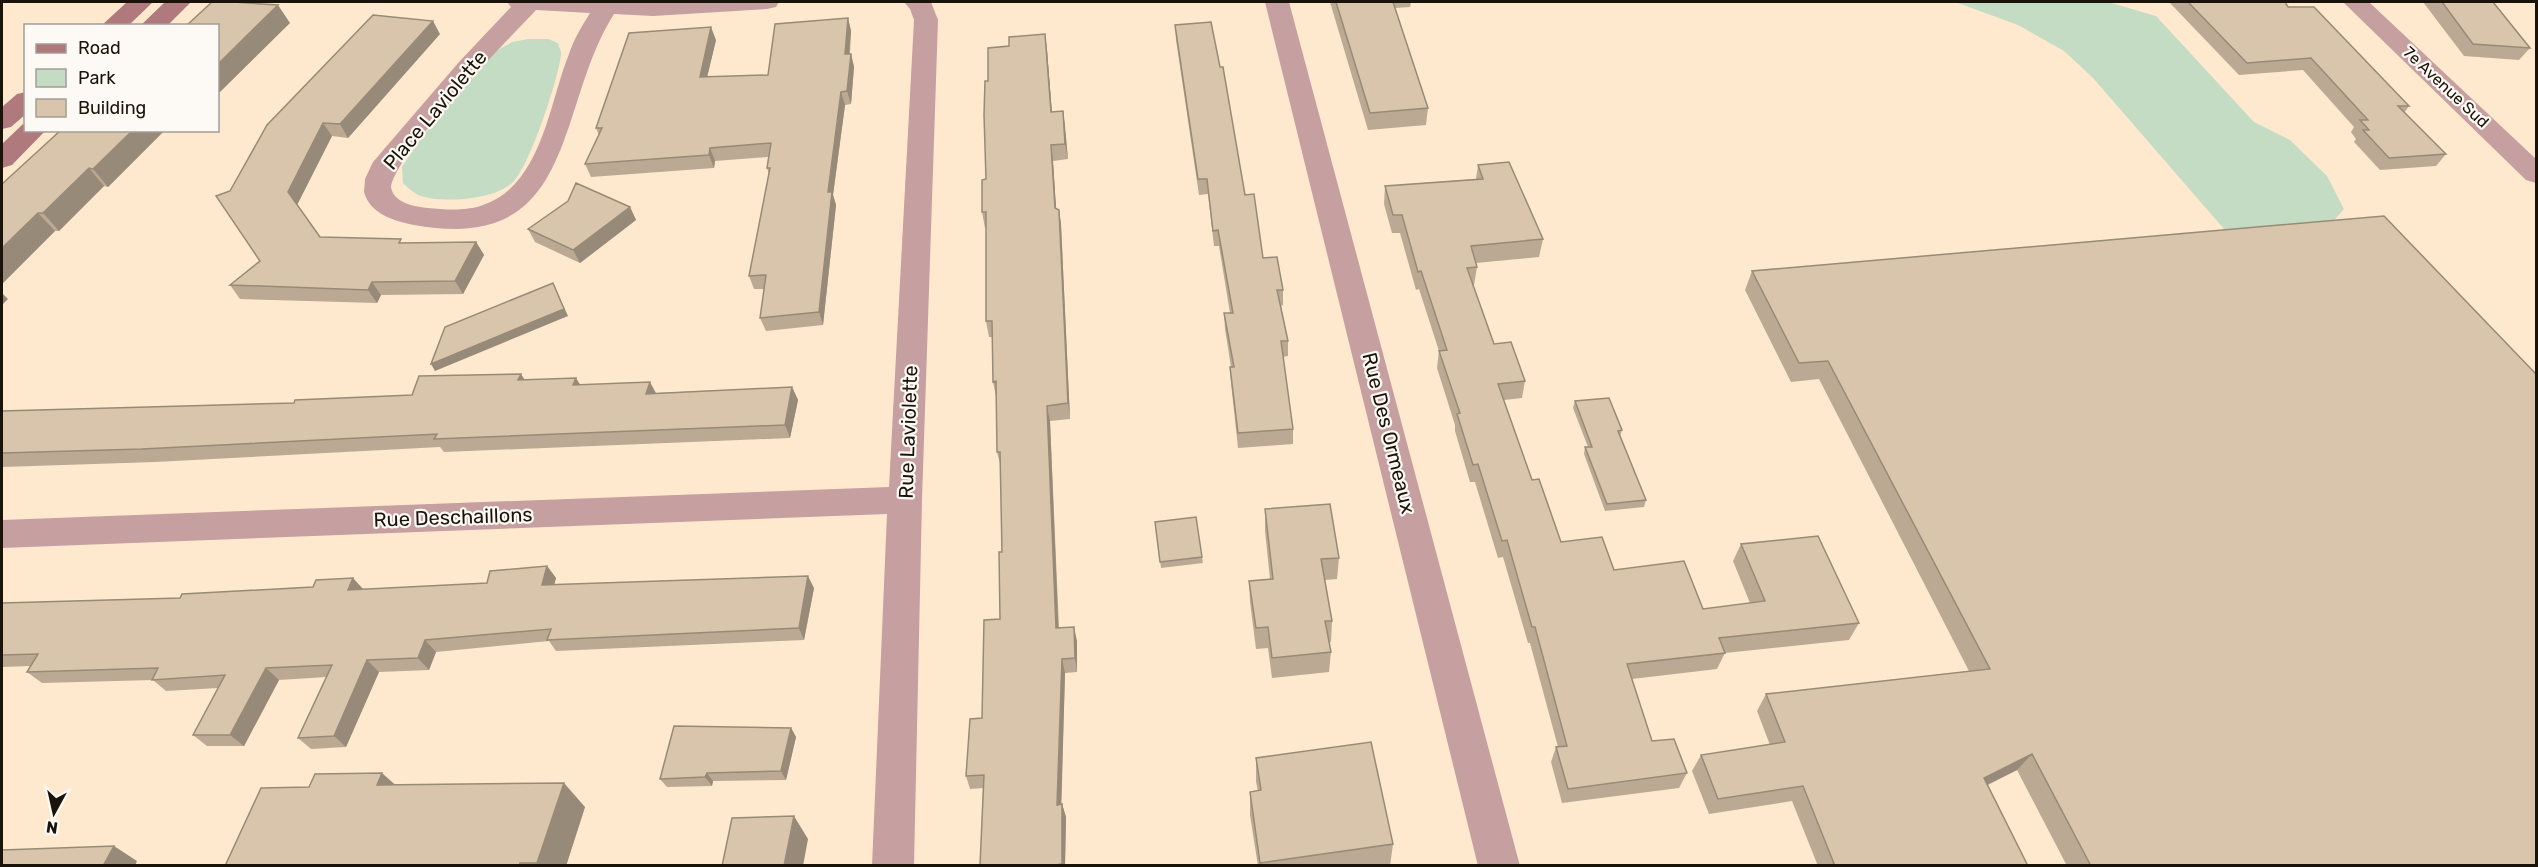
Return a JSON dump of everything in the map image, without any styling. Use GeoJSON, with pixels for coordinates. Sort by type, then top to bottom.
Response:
{"type":"FeatureCollection","features":[{"type":"Feature","properties":{"kind":"main road"},"geometry":{"type":"LineString","coordinates":[[115,24],[141,2]]}},
{"type":"Feature","properties":{"kind":"main road"},"geometry":{"type":"LineString","coordinates":[[154,24],[178,2]]}},
{"type":"Feature","properties":{"kind":"main road"},"geometry":{"type":"LineString","coordinates":[[2,121],[24,102]]}},
{"type":"Feature","properties":{"kind":"main road"},"geometry":{"type":"LineString","coordinates":[[2,159],[31,132]]}},
{"type":"Feature","properties":{"kind":"street"},"geometry":{"type":"LineString","coordinates":[[525,2],[606,8],[689,8],[767,2]]}},
{"type":"Feature","properties":{"kind":"street","name":"Place Laviolette"},"geometry":{"type":"LineString","coordinates":[[525,2],[387,162],[378,180],[378,195],[387,207],[401,213],[459,218],[487,214],[508,205],[524,191],[552,146],[581,49],[588,33],[606,8]]}},
{"type":"Feature","properties":{"kind":"street","name":"Rue Laviolette"},"geometry":{"type":"LineString","coordinates":[[893,866],[905,500],[926,20],[921,5],[916,2]]}},
{"type":"Feature","properties":{"kind":"street","name":"Rue Des Ormeaux"},"geometry":{"type":"LineString","coordinates":[[1277,2],[1499,866]]}},
{"type":"Feature","properties":{"kind":"street","name":"7e Avenue Sud"},"geometry":{"type":"LineString","coordinates":[[2355,2],[2536,174]]}},
{"type":"Feature","properties":{"kind":"street","name":"Rue Deschaillons"},"geometry":{"type":"LineString","coordinates":[[2,534],[905,500]]}},
{"type":"Feature","properties":{"kind":"green space"},"geometry":{"type":"Polygon","coordinates":[[[1959,2],[2108,2],[2156,16],[2254,122],[2290,140],[2327,176],[2344,209],[2319,237],[2237,244],[2093,78],[2064,51],[2018,25],[1959,2]]]}},
{"type":"Feature","properties":{"kind":"green space"},"geometry":{"type":"Polygon","coordinates":[[[548,39],[558,43],[561,54],[559,68],[542,121],[528,157],[514,181],[495,192],[454,200],[428,198],[412,191],[403,183],[402,167],[421,138],[496,51],[512,42],[548,39]]]}},
{"type":"Feature","properties":{"kind":"building"},"geometry":{"type":"Polygon","coordinates":[[[212,2],[278,5],[219,63],[219,24],[188,24],[212,2]]]}},
{"type":"Feature","properties":{"kind":"building"},"geometry":{"type":"Polygon","coordinates":[[[1336,2],[1393,2],[1428,108],[1370,113],[1336,2]]]}},
{"type":"Feature","properties":{"kind":"building"},"geometry":{"type":"Polygon","coordinates":[[[2188,2],[2285,2],[2288,7],[2314,7],[2409,106],[2398,106],[2446,154],[2389,158],[2363,130],[2369,130],[2360,120],[2368,120],[2311,58],[2247,63],[2188,2]]]}},
{"type":"Feature","properties":{"kind":"building"},"geometry":{"type":"Polygon","coordinates":[[[2442,2],[2493,2],[2530,48],[2473,44],[2442,2]]]}},
{"type":"Feature","properties":{"kind":"building"},"geometry":{"type":"Polygon","coordinates":[[[373,15],[433,21],[340,124],[323,123],[288,192],[320,237],[401,239],[399,243],[476,242],[455,281],[372,282],[368,290],[230,285],[260,261],[216,196],[230,191],[267,125],[373,15]]]}},
{"type":"Feature","properties":{"kind":"building"},"geometry":{"type":"Polygon","coordinates":[[[848,18],[845,54],[851,54],[847,91],[841,92],[828,192],[832,192],[819,312],[760,318],[766,275],[749,276],[770,168],[767,168],[771,143],[710,148],[709,155],[585,164],[602,128],[596,128],[629,33],[711,27],[700,77],[768,75],[775,24],[848,18]]]}},
{"type":"Feature","properties":{"kind":"building"},"geometry":{"type":"Polygon","coordinates":[[[1211,22],[1220,67],[1223,67],[1245,195],[1254,194],[1263,258],[1277,257],[1283,290],[1277,290],[1288,341],[1281,341],[1293,429],[1238,433],[1230,367],[1234,367],[1224,313],[1233,313],[1218,230],[1213,231],[1207,179],[1198,179],[1175,25],[1211,22]]]}},
{"type":"Feature","properties":{"kind":"building"},"geometry":{"type":"Polygon","coordinates":[[[1045,34],[1051,112],[1063,111],[1065,144],[1051,145],[1055,208],[1059,210],[1068,403],[1047,406],[1056,628],[1074,627],[1075,658],[1062,659],[1057,805],[1062,804],[1062,864],[980,866],[984,775],[966,776],[970,719],[982,718],[984,620],[1000,619],[999,552],[1002,552],[996,381],[993,382],[992,321],[986,321],[986,212],[982,212],[982,180],[986,179],[985,81],[988,81],[988,48],[1009,46],[1009,37],[1045,34]]]}},
{"type":"Feature","properties":{"kind":"building"},"geometry":{"type":"Polygon","coordinates":[[[59,132],[131,132],[93,169],[89,168],[43,213],[38,213],[2,248],[2,184],[59,132]]]}},
{"type":"Feature","properties":{"kind":"building"},"geometry":{"type":"Polygon","coordinates":[[[1509,162],[1543,239],[1471,246],[1477,267],[1467,268],[1494,344],[1511,342],[1525,381],[1498,384],[1532,480],[1539,479],[1561,542],[1602,537],[1614,570],[1684,561],[1703,609],[1765,601],[1741,544],[1818,536],[1859,623],[1719,638],[1725,653],[1627,664],[1652,741],[1674,739],[1687,773],[1568,789],[1556,747],[1567,746],[1535,627],[1532,627],[1507,540],[1502,541],[1478,464],[1473,465],[1457,414],[1460,413],[1439,351],[1447,350],[1421,271],[1418,272],[1402,215],[1393,215],[1385,186],[1483,179],[1478,165],[1509,162]]]}},
{"type":"Feature","properties":{"kind":"building"},"geometry":{"type":"Polygon","coordinates":[[[576,183],[630,207],[573,250],[528,229],[568,201],[576,183]]]}},
{"type":"Feature","properties":{"kind":"building"},"geometry":{"type":"Polygon","coordinates":[[[2384,216],[2536,374],[2536,866],[2091,866],[2032,754],[1984,778],[2028,866],[1835,866],[1803,786],[1718,799],[1701,755],[1785,742],[1766,694],[1990,669],[1828,361],[1799,363],[1752,271],[2384,216]]]}},
{"type":"Feature","properties":{"kind":"building"},"geometry":{"type":"Polygon","coordinates":[[[553,283],[564,309],[431,364],[445,327],[553,283]]]}},
{"type":"Feature","properties":{"kind":"building"},"geometry":{"type":"Polygon","coordinates":[[[521,374],[518,380],[576,378],[573,385],[650,382],[646,394],[792,387],[785,425],[434,439],[437,434],[142,449],[2,453],[2,411],[294,403],[295,400],[412,395],[419,376],[521,374]]]}},
{"type":"Feature","properties":{"kind":"building"},"geometry":{"type":"Polygon","coordinates":[[[1609,398],[1622,430],[1618,431],[1646,500],[1607,504],[1585,447],[1592,447],[1575,401],[1609,398]]]}},
{"type":"Feature","properties":{"kind":"building"},"geometry":{"type":"Polygon","coordinates":[[[1330,504],[1339,558],[1321,559],[1332,621],[1325,621],[1331,652],[1272,658],[1268,627],[1256,628],[1249,581],[1273,579],[1265,509],[1330,504]]]}},
{"type":"Feature","properties":{"kind":"building"},"geometry":{"type":"Polygon","coordinates":[[[1196,517],[1202,557],[1160,562],[1155,522],[1196,517]]]}},
{"type":"Feature","properties":{"kind":"building"},"geometry":{"type":"Polygon","coordinates":[[[547,566],[542,585],[808,576],[799,628],[547,640],[551,629],[425,640],[418,658],[367,660],[334,736],[298,738],[332,665],[266,668],[230,735],[193,735],[225,675],[152,680],[158,668],[27,672],[38,654],[2,655],[2,603],[180,598],[182,594],[313,587],[316,580],[353,578],[348,590],[487,583],[490,571],[547,566]]]}},
{"type":"Feature","properties":{"kind":"building"},"geometry":{"type":"Polygon","coordinates":[[[674,726],[791,728],[781,771],[707,773],[705,777],[660,779],[674,726]]]}},
{"type":"Feature","properties":{"kind":"building"},"geometry":{"type":"Polygon","coordinates":[[[1371,742],[1393,844],[1260,863],[1250,792],[1261,790],[1256,758],[1371,742]]]}},
{"type":"Feature","properties":{"kind":"building"},"geometry":{"type":"Polygon","coordinates":[[[382,773],[377,785],[564,783],[537,863],[520,863],[519,866],[225,866],[261,788],[309,787],[315,774],[382,773]]]}},
{"type":"Feature","properties":{"kind":"building"},"geometry":{"type":"Polygon","coordinates":[[[794,816],[784,866],[722,866],[732,818],[794,816]]]}},
{"type":"Feature","properties":{"kind":"building"},"geometry":{"type":"Polygon","coordinates":[[[114,846],[103,866],[2,866],[2,850],[114,846]]]}}]}
